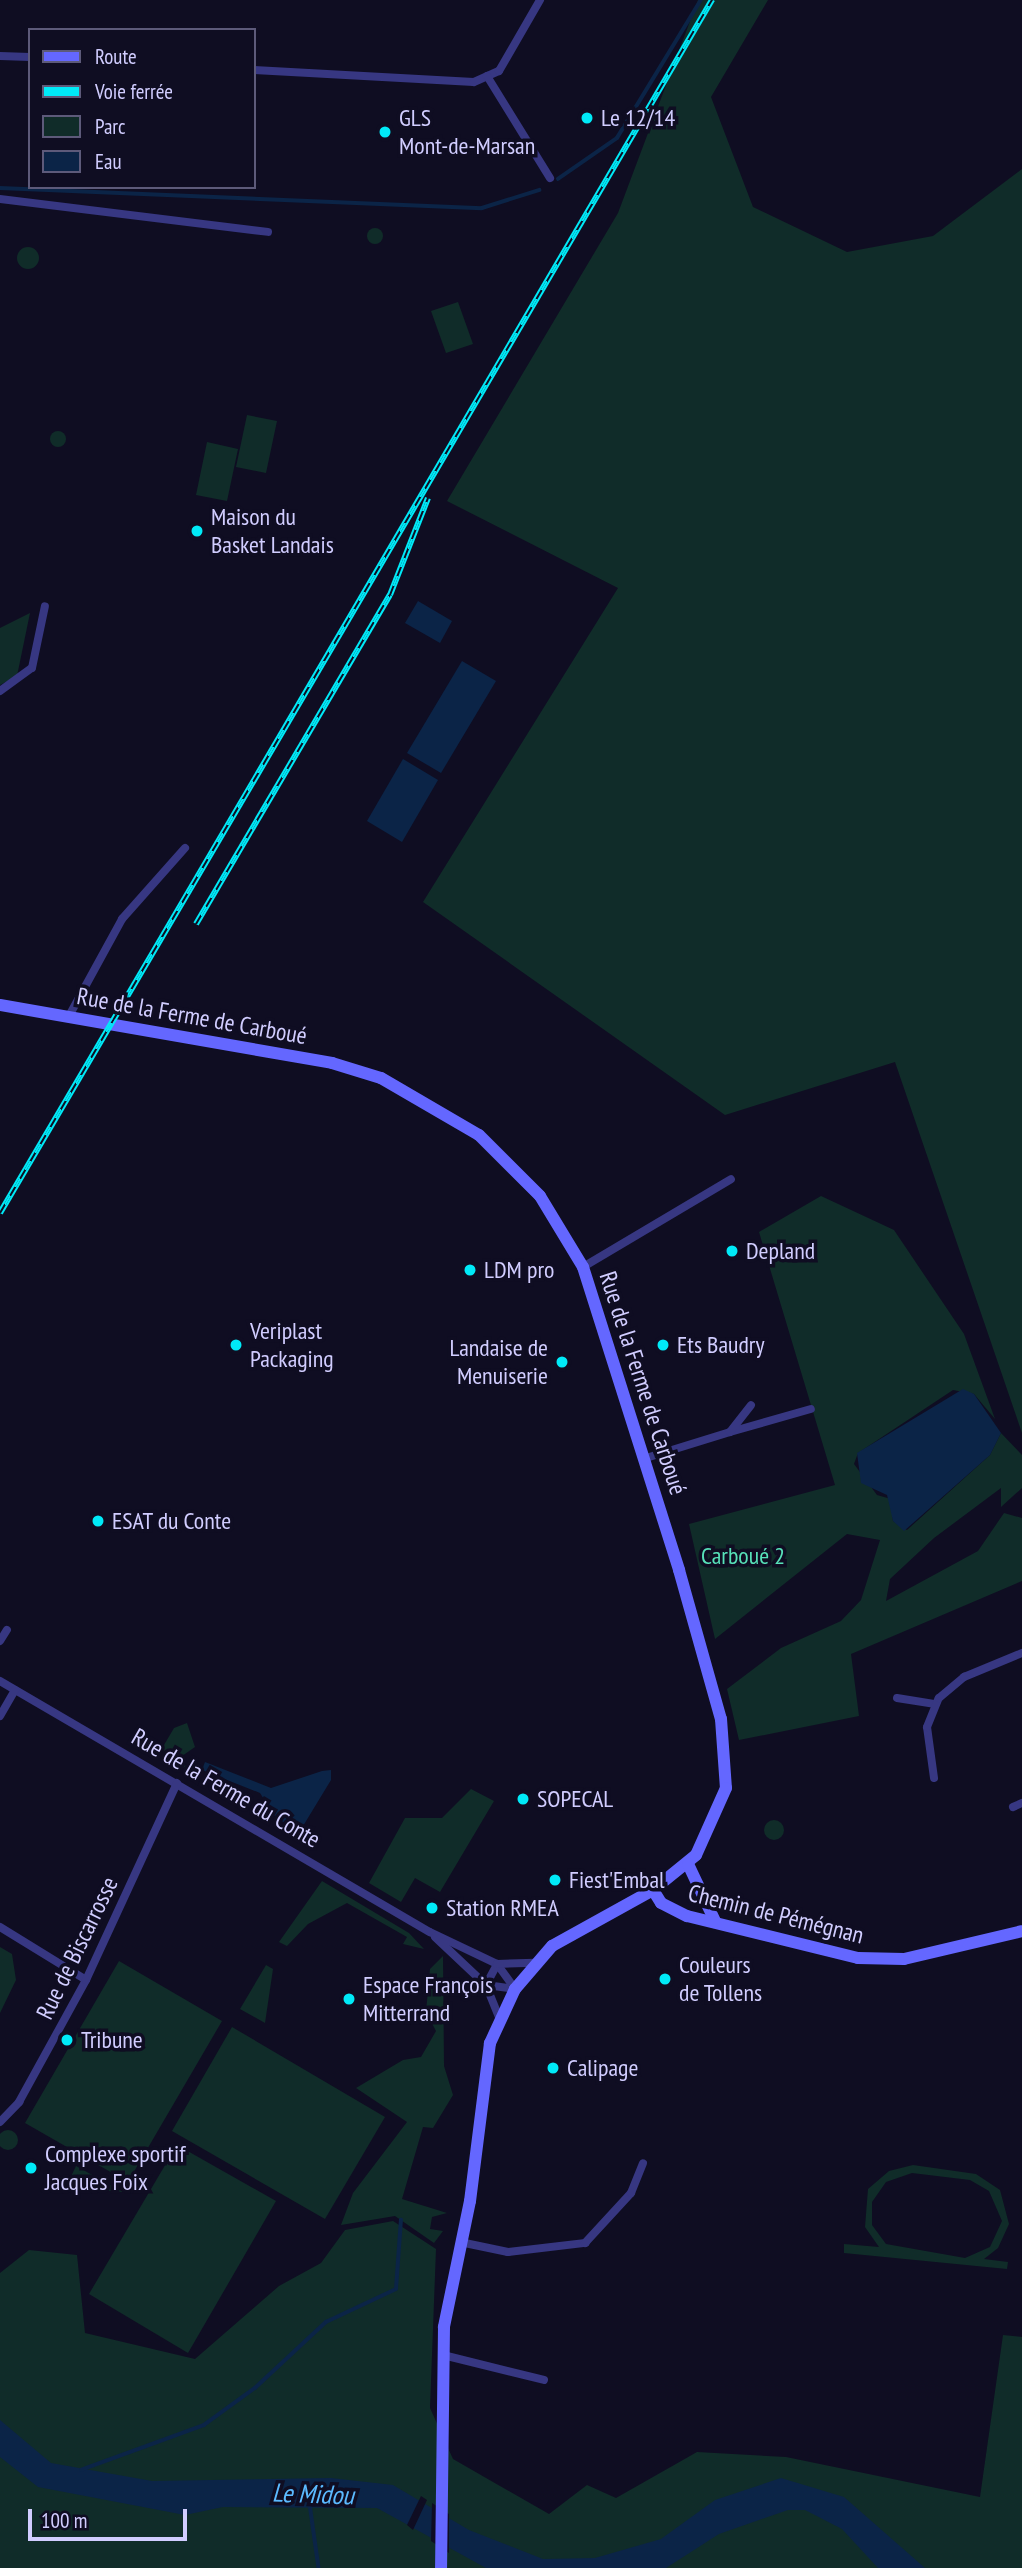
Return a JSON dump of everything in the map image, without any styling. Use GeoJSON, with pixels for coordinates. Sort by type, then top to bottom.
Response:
{"type":"FeatureCollection","features":[{"type":"Feature","properties":{"kind":"street"},"geometry":{"type":"LineString","coordinates":[[256,70],[474,82],[499,71],[540,0]]}},
{"type":"Feature","properties":{"kind":"street"},"geometry":{"type":"LineString","coordinates":[[0,56],[28,57]]}},
{"type":"Feature","properties":{"kind":"street"},"geometry":{"type":"LineString","coordinates":[[487,76],[550,178]]}},
{"type":"Feature","properties":{"kind":"street"},"geometry":{"type":"LineString","coordinates":[[0,199],[268,232]]}},
{"type":"Feature","properties":{"kind":"street"},"geometry":{"type":"LineString","coordinates":[[0,691],[32,668],[45,606]]}},
{"type":"Feature","properties":{"kind":"street"},"geometry":{"type":"LineString","coordinates":[[69,1016],[122,919],[186,848]]}},
{"type":"Feature","properties":{"kind":"street","name":"Rue de la Ferme de Carboué"},"geometry":{"type":"LineString","coordinates":[[0,1005],[293,1054],[405,1090],[500,1154],[540,1196],[583,1267],[646,1458],[725,1742],[719,1811],[688,1864],[653,1891],[571,1933],[534,1963],[514,1989]]}},
{"type":"Feature","properties":{"kind":"street"},"geometry":{"type":"LineString","coordinates":[[583,1267],[731,1179]]}},
{"type":"Feature","properties":{"kind":"street"},"geometry":{"type":"LineString","coordinates":[[730,1432],[751,1405]]}},
{"type":"Feature","properties":{"kind":"street"},"geometry":{"type":"LineString","coordinates":[[646,1458],[810,1409]]}},
{"type":"Feature","properties":{"kind":"street"},"geometry":{"type":"LineString","coordinates":[[0,1642],[7,1630]]}},
{"type":"Feature","properties":{"kind":"street"},"geometry":{"type":"LineString","coordinates":[[934,1778],[927,1727],[936,1704],[964,1676],[1022,1653]]}},
{"type":"Feature","properties":{"kind":"street","name":"Rue de la Ferme du Conte"},"geometry":{"type":"LineString","coordinates":[[0,1681],[430,1932],[497,1964],[534,1963]]}},
{"type":"Feature","properties":{"kind":"street"},"geometry":{"type":"LineString","coordinates":[[0,1716],[15,1690]]}},
{"type":"Feature","properties":{"kind":"street"},"geometry":{"type":"LineString","coordinates":[[897,1698],[936,1704]]}},
{"type":"Feature","properties":{"kind":"street","name":"Rue de Biscarrosse"},"geometry":{"type":"LineString","coordinates":[[0,2122],[19,2102],[86,1980],[177,1783]]}},
{"type":"Feature","properties":{"kind":"street"},"geometry":{"type":"LineString","coordinates":[[1013,1807],[1022,1803]]}},
{"type":"Feature","properties":{"kind":"street"},"geometry":{"type":"LineString","coordinates":[[688,1864],[715,1921]]}},
{"type":"Feature","properties":{"kind":"street","name":"Chemin de Pémégnan"},"geometry":{"type":"LineString","coordinates":[[653,1891],[674,1911],[858,1958],[904,1959],[1022,1931]]}},
{"type":"Feature","properties":{"kind":"street"},"geometry":{"type":"LineString","coordinates":[[0,1927],[86,1980]]}},
{"type":"Feature","properties":{"kind":"street","name":"Rue de la Ferme du Conte"},"geometry":{"type":"LineString","coordinates":[[430,1932],[486,1985],[500,2020]]}},
{"type":"Feature","properties":{"kind":"street"},"geometry":{"type":"LineString","coordinates":[[497,1964],[514,1989],[486,1985],[497,1964]]}},
{"type":"Feature","properties":{"kind":"street"},"geometry":{"type":"LineString","coordinates":[[441,2565],[443,2355],[486,2060],[514,1989]]}},
{"type":"Feature","properties":{"kind":"street"},"geometry":{"type":"LineString","coordinates":[[460,2242],[508,2252],[586,2243],[631,2193],[643,2163]]}},
{"type":"Feature","properties":{"kind":"street"},"geometry":{"type":"LineString","coordinates":[[443,2355],[544,2380]]}},
{"type":"Feature","properties":{"kind":"green space"},"geometry":{"type":"Polygon","coordinates":[[[698,0],[768,0],[711,97],[753,207],[847,252],[933,236],[1022,169],[1022,1433],[895,1062],[725,1115],[423,902],[618,588],[447,501],[618,213],[698,0]]]}},
{"type":"Feature","properties":{"kind":"green space"},"geometry":{"type":"Polygon","coordinates":[[[375,228],[383,236],[375,244],[367,236],[375,228]]]}},
{"type":"Feature","properties":{"kind":"green space"},"geometry":{"type":"Polygon","coordinates":[[[28,247],[36,250],[39,258],[36,266],[28,269],[20,266],[17,258],[20,250],[28,247]]]}},
{"type":"Feature","properties":{"kind":"green space"},"geometry":{"type":"Polygon","coordinates":[[[458,302],[473,344],[446,353],[431,311],[458,302]]]}},
{"type":"Feature","properties":{"kind":"green space"},"geometry":{"type":"Polygon","coordinates":[[[247,415],[277,421],[266,473],[236,467],[247,415]]]}},
{"type":"Feature","properties":{"kind":"green space"},"geometry":{"type":"Polygon","coordinates":[[[55,431],[61,431],[66,439],[64,445],[55,447],[50,442],[50,436],[55,431]]]}},
{"type":"Feature","properties":{"kind":"green space"},"geometry":{"type":"Polygon","coordinates":[[[207,442],[238,449],[227,501],[196,495],[207,442]]]}},
{"type":"Feature","properties":{"kind":"green space"},"geometry":{"type":"Polygon","coordinates":[[[30,613],[17,676],[0,685],[0,628],[30,613]]]}},
{"type":"Feature","properties":{"kind":"green space","name":"Carboué 2"},"geometry":{"type":"Polygon","coordinates":[[[821,1196],[894,1230],[964,1334],[995,1419],[974,1394],[953,1390],[858,1453],[854,1464],[877,1495],[891,1499],[893,1521],[907,1530],[990,1455],[1001,1433],[1022,1455],[1022,1488],[1001,1507],[1001,1488],[934,1538],[890,1579],[886,1601],[978,1551],[1004,1513],[1022,1518],[1022,1581],[851,1654],[859,1716],[739,1740],[727,1689],[781,1648],[841,1621],[861,1600],[880,1540],[847,1534],[715,1639],[689,1524],[835,1485],[759,1232],[821,1196]]]}},
{"type":"Feature","properties":{"kind":"green space"},"geometry":{"type":"Polygon","coordinates":[[[187,1723],[195,1747],[182,1756],[186,1767],[174,1769],[163,1759],[164,1745],[174,1728],[187,1723]]]}},
{"type":"Feature","properties":{"kind":"green space"},"geometry":{"type":"Polygon","coordinates":[[[471,1789],[494,1801],[440,1892],[415,1878],[401,1902],[369,1883],[405,1818],[442,1818],[471,1789]]]}},
{"type":"Feature","properties":{"kind":"green space"},"geometry":{"type":"Polygon","coordinates":[[[774,1820],[781,1823],[784,1830],[781,1837],[774,1840],[767,1837],[764,1830],[767,1823],[774,1820]]]}},
{"type":"Feature","properties":{"kind":"green space"},"geometry":{"type":"Polygon","coordinates":[[[322,1881],[409,1933],[424,1949],[403,1944],[407,1937],[347,1903],[308,1924],[287,1946],[279,1942],[322,1881]]]}},
{"type":"Feature","properties":{"kind":"green space"},"geometry":{"type":"Polygon","coordinates":[[[0,1947],[12,1954],[16,1980],[0,2013],[0,1947]]]}},
{"type":"Feature","properties":{"kind":"green space"},"geometry":{"type":"Polygon","coordinates":[[[443,1956],[444,2066],[453,2095],[433,2128],[423,2127],[402,2199],[447,2213],[432,2217],[430,2229],[443,2231],[434,2243],[395,2216],[341,2225],[353,2193],[407,2122],[356,2088],[403,2060],[421,2057],[436,2031],[426,2012],[430,1969],[443,1956]]]}},
{"type":"Feature","properties":{"kind":"green space"},"geometry":{"type":"Polygon","coordinates":[[[119,1961],[222,2021],[128,2182],[25,2123],[119,1961]]]}},
{"type":"Feature","properties":{"kind":"green space"},"geometry":{"type":"Polygon","coordinates":[[[266,1965],[273,1969],[265,2023],[240,2009],[266,1965]]]}},
{"type":"Feature","properties":{"kind":"green space"},"geometry":{"type":"Polygon","coordinates":[[[232,2027],[385,2117],[325,2219],[172,2131],[232,2027]]]}},
{"type":"Feature","properties":{"kind":"green space"},"geometry":{"type":"Polygon","coordinates":[[[4,2130],[12,2130],[18,2136],[18,2144],[12,2150],[4,2150],[-1,2145],[-1,2135],[4,2130]]]}},
{"type":"Feature","properties":{"kind":"green space"},"geometry":{"type":"Polygon","coordinates":[[[177,2145],[276,2201],[188,2353],[89,2294],[177,2145]]]}},
{"type":"Feature","properties":{"kind":"green space"},"geometry":{"type":"Polygon","coordinates":[[[913,2165],[976,2174],[1000,2190],[1009,2224],[998,2248],[984,2259],[1008,2262],[1007,2269],[844,2253],[844,2244],[879,2247],[865,2227],[868,2189],[889,2171],[913,2165]],[[912,2173],[886,2182],[872,2202],[872,2225],[886,2244],[965,2258],[990,2247],[1002,2221],[989,2191],[970,2180],[912,2173]]]}},
{"type":"Feature","properties":{"kind":"green space"},"geometry":{"type":"Polygon","coordinates":[[[76,2166],[123,2192],[66,2187],[76,2166]]]}},
{"type":"Feature","properties":{"kind":"green space"},"geometry":{"type":"Polygon","coordinates":[[[393,2221],[436,2249],[430,2408],[453,2459],[549,2514],[587,2485],[616,2498],[697,2452],[786,2457],[980,2497],[1003,2335],[1022,2337],[1022,2568],[0,2568],[0,2273],[29,2250],[77,2255],[85,2333],[195,2359],[279,2286],[321,2263],[345,2230],[393,2221]]]}},
{"type":"Feature","properties":{"kind":"water"},"geometry":{"type":"Polygon","coordinates":[[[418,601],[452,621],[440,643],[405,623],[418,601]]]}},
{"type":"Feature","properties":{"kind":"water"},"geometry":{"type":"Polygon","coordinates":[[[462,661],[496,681],[441,773],[407,753],[462,661]]]}},
{"type":"Feature","properties":{"kind":"water"},"geometry":{"type":"Polygon","coordinates":[[[403,759],[438,780],[402,842],[367,821],[403,759]]]}},
{"type":"Feature","properties":{"kind":"water"},"geometry":{"type":"Polygon","coordinates":[[[963,1389],[974,1394],[1001,1433],[990,1455],[904,1531],[893,1521],[887,1495],[861,1483],[857,1453],[963,1389]]]}},
{"type":"Feature","properties":{"kind":"water"},"geometry":{"type":"Polygon","coordinates":[[[205,1762],[271,1788],[322,1771],[331,1770],[331,1780],[300,1831],[276,1818],[260,1793],[202,1770],[205,1762]]]}},
{"type":"Feature","properties":{"kind":"water","name":"Le Midou"},"geometry":{"type":"Polygon","coordinates":[[[0,2420],[51,2463],[152,2481],[331,2478],[393,2485],[469,2530],[543,2559],[595,2558],[661,2539],[715,2500],[781,2478],[844,2497],[925,2568],[878,2568],[842,2529],[805,2510],[788,2510],[719,2534],[666,2568],[486,2568],[377,2508],[223,2507],[185,2515],[38,2487],[0,2457],[0,2420]]]}},
{"type":"Feature","properties":{"kind":"pier"},"geometry":{"type":"Polygon","coordinates":[[[421,2496],[427,2500],[413,2530],[407,2525],[421,2496]]]}},
{"type":"Feature","properties":{"kind":"pier"},"geometry":{"type":"Polygon","coordinates":[[[432,2503],[449,2514],[449,2553],[431,2541],[432,2503]]]}},
{"type":"Feature","properties":{"kind":"waterway"},"geometry":{"type":"LineString","coordinates":[[558,179],[617,138],[701,0]]}},
{"type":"Feature","properties":{"kind":"waterway"},"geometry":{"type":"LineString","coordinates":[[0,188],[482,208],[539,190]]}},
{"type":"Feature","properties":{"kind":"waterway"},"geometry":{"type":"LineString","coordinates":[[81,2470],[204,2425],[255,2388],[326,2322],[396,2289],[401,2220]]}},
{"type":"Feature","properties":{"kind":"waterway","name":"Le Midou"},"geometry":{"type":"LineString","coordinates":[[310,2504],[319,2568]]}},
{"type":"Feature","properties":{"kind":"railway"},"geometry":{"type":"LineString","coordinates":[[0,1213],[712,0]]}},
{"type":"Feature","properties":{"kind":"railway"},"geometry":{"type":"LineString","coordinates":[[196,924],[390,595],[428,498]]}},
{"type":"Feature","properties":{"kind":"place","name":"Le 12/14"},"geometry":{"type":"Point","coordinates":[587,118]}},
{"type":"Feature","properties":{"kind":"place","name":"GLS Mont-de-Marsan"},"geometry":{"type":"Point","coordinates":[385,132]}},
{"type":"Feature","properties":{"kind":"place","name":"Maison du Basket Landais"},"geometry":{"type":"Point","coordinates":[197,531]}},
{"type":"Feature","properties":{"kind":"place","name":"Depland"},"geometry":{"type":"Point","coordinates":[732,1251]}},
{"type":"Feature","properties":{"kind":"place","name":"LDM pro"},"geometry":{"type":"Point","coordinates":[470,1270]}},
{"type":"Feature","properties":{"kind":"place","name":"Veriplast Packaging"},"geometry":{"type":"Point","coordinates":[236,1345]}},
{"type":"Feature","properties":{"kind":"place","name":"Ets Baudry"},"geometry":{"type":"Point","coordinates":[663,1345]}},
{"type":"Feature","properties":{"kind":"place","name":"Landaise de Menuiserie"},"geometry":{"type":"Point","coordinates":[562,1362]}},
{"type":"Feature","properties":{"kind":"place","name":"ESAT du Conte"},"geometry":{"type":"Point","coordinates":[98,1521]}},
{"type":"Feature","properties":{"kind":"place","name":"SOPECAL"},"geometry":{"type":"Point","coordinates":[523,1799]}},
{"type":"Feature","properties":{"kind":"place","name":"Fiest'Embal"},"geometry":{"type":"Point","coordinates":[555,1880]}},
{"type":"Feature","properties":{"kind":"place","name":"Station RMEA"},"geometry":{"type":"Point","coordinates":[432,1908]}},
{"type":"Feature","properties":{"kind":"place","name":"Couleurs de Tollens"},"geometry":{"type":"Point","coordinates":[665,1979]}},
{"type":"Feature","properties":{"kind":"place","name":"Espace François Mitterrand"},"geometry":{"type":"Point","coordinates":[349,1999]}},
{"type":"Feature","properties":{"kind":"place","name":"Tribune"},"geometry":{"type":"Point","coordinates":[67,2040]}},
{"type":"Feature","properties":{"kind":"place","name":"Calipage"},"geometry":{"type":"Point","coordinates":[553,2068]}},
{"type":"Feature","properties":{"kind":"place","name":"Complexe sportif Jacques Foix"},"geometry":{"type":"Point","coordinates":[31,2168]}}]}
